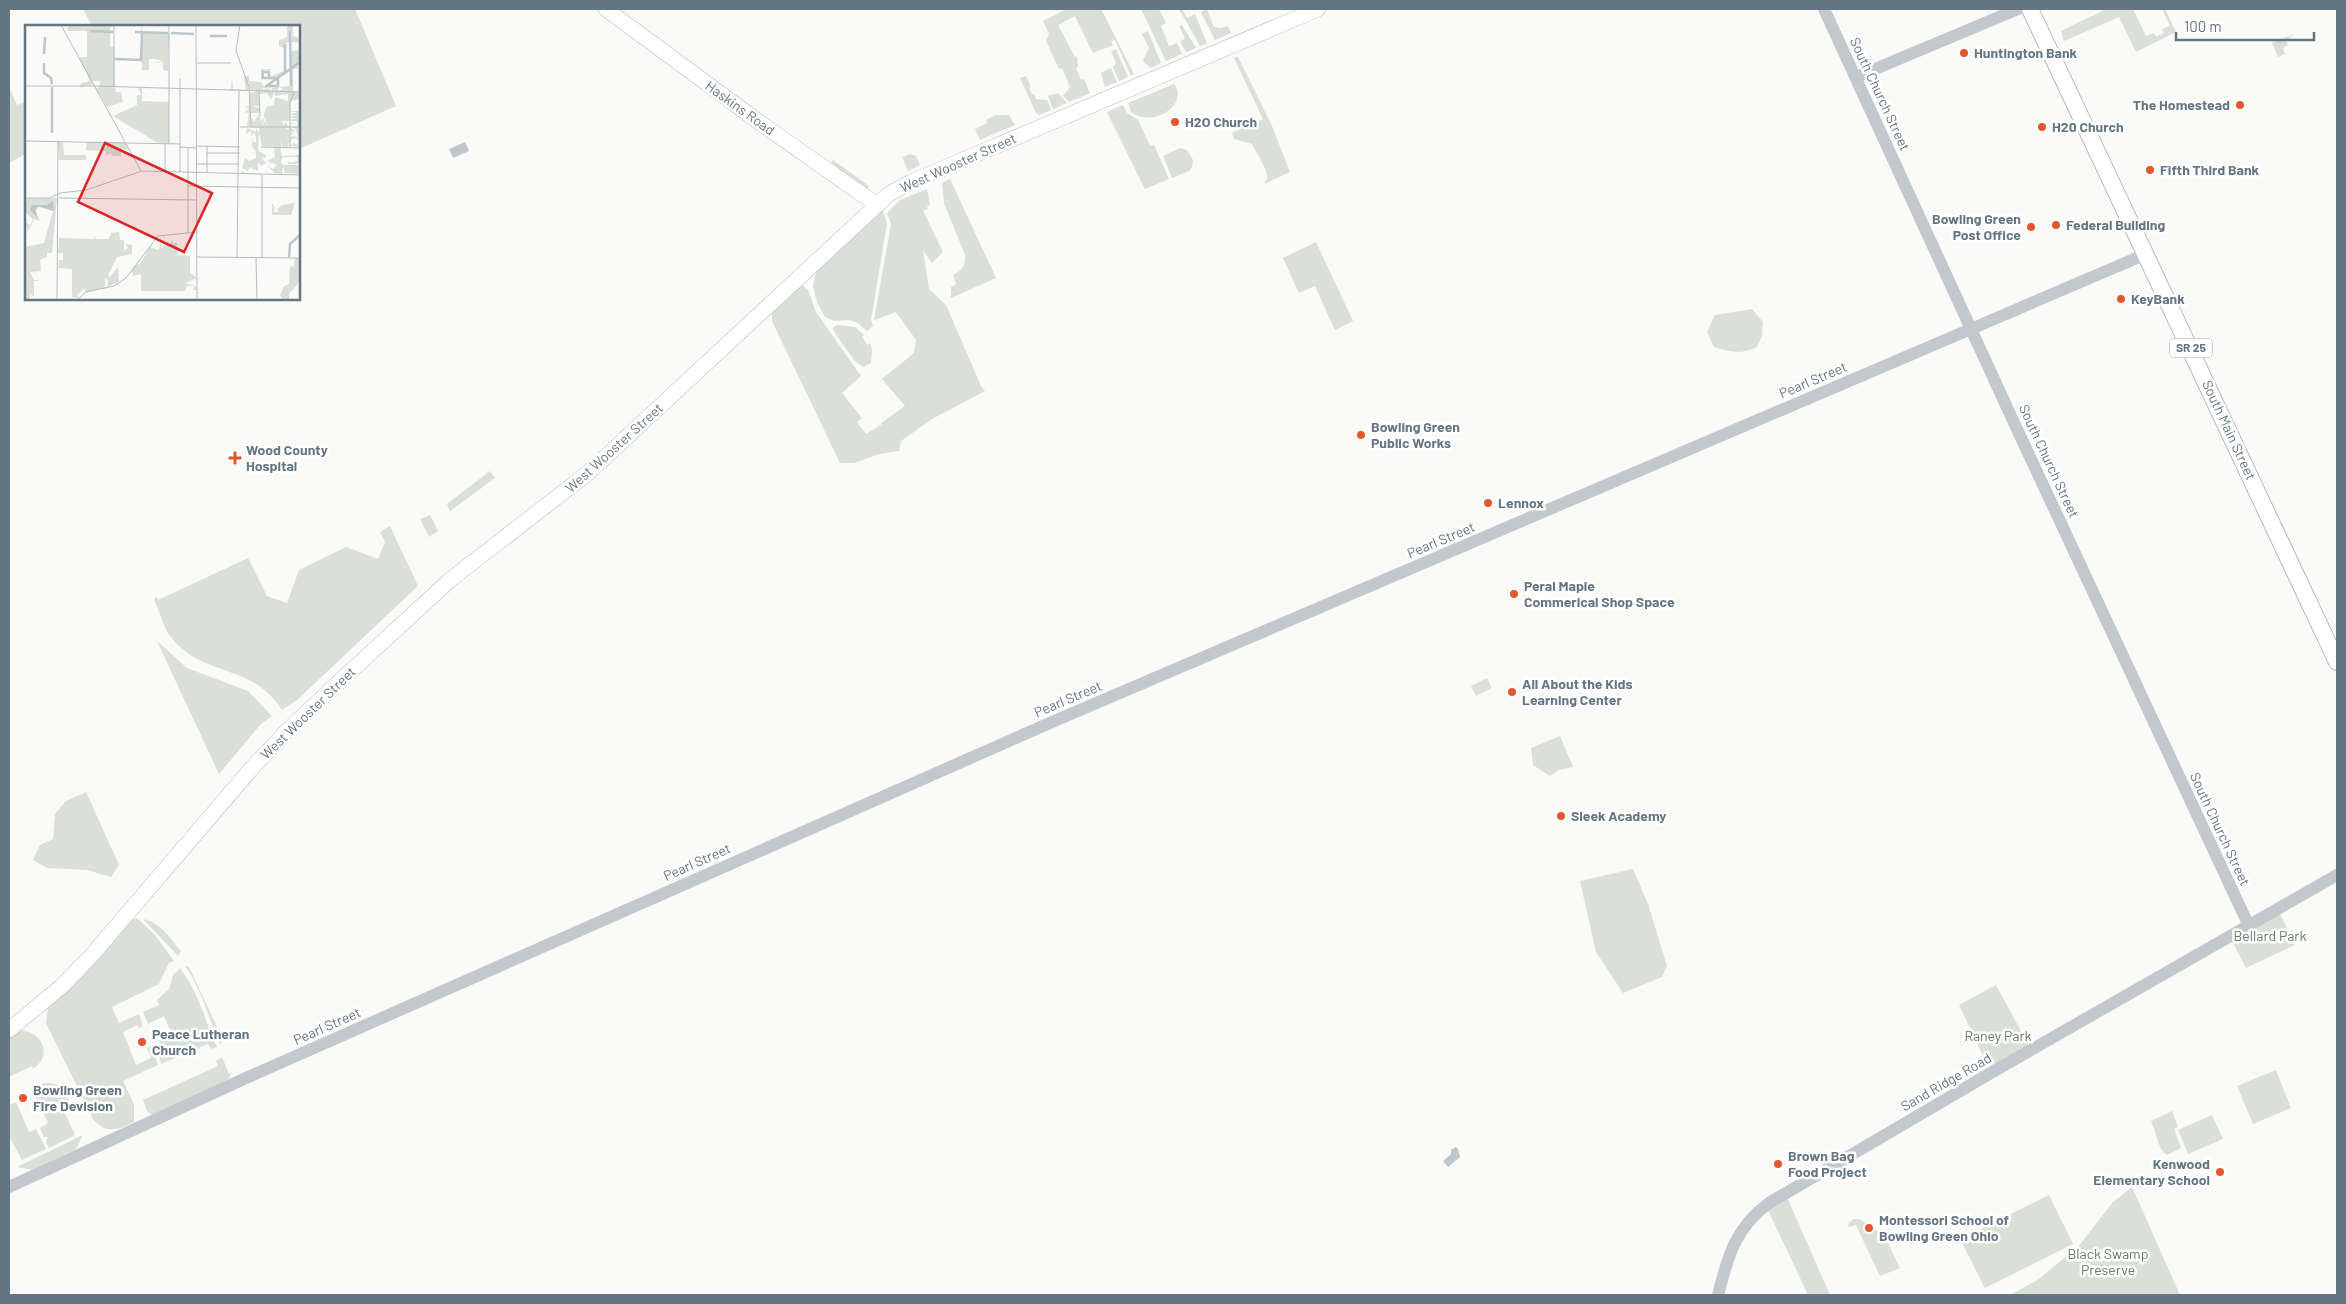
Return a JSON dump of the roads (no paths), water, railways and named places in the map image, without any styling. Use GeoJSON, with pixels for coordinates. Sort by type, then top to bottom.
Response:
{"type":"FeatureCollection","features":[{"type":"Feature","properties":{"kind":"main road","name":"Haskins Road"},"geometry":{"type":"LineString","coordinates":[[606,9],[759,122],[877,205]]}},
{"type":"Feature","properties":{"kind":"main road","name":"South Main Street"},"geometry":{"type":"LineString","coordinates":[[2030,9],[2337,662]]}},
{"type":"Feature","properties":{"kind":"main road","name":"West Wooster Street"},"geometry":{"type":"LineString","coordinates":[[9,1030],[62,986],[91,956],[252,768],[327,693],[440,589],[588,473],[685,386],[889,194],[918,179],[1314,10]]}},
{"type":"Feature","properties":{"kind":"street","name":"South Church Street"},"geometry":{"type":"LineString","coordinates":[[1824,9],[2249,926]]}},
{"type":"Feature","properties":{"kind":"street"},"geometry":{"type":"LineString","coordinates":[[1856,77],[2018,9]]}},
{"type":"Feature","properties":{"kind":"street","name":"Pearl Street"},"geometry":{"type":"LineString","coordinates":[[9,1187],[255,1074],[1052,722],[2146,254]]}},
{"type":"Feature","properties":{"kind":"street","name":"Sand Ridge Road"},"geometry":{"type":"LineString","coordinates":[[1718,1295],[1725,1266],[1735,1240],[1747,1222],[1769,1203],[1984,1077],[2337,875]]}},
{"type":"Feature","properties":{"kind":"place","name":"Huntington Bank"},"geometry":{"type":"Point","coordinates":[1964,53]}},
{"type":"Feature","properties":{"kind":"place","name":"The Homestead"},"geometry":{"type":"Point","coordinates":[2240,105]}},
{"type":"Feature","properties":{"kind":"place","name":"H2O Church"},"geometry":{"type":"Point","coordinates":[1175,122]}},
{"type":"Feature","properties":{"kind":"place","name":"H20 Church"},"geometry":{"type":"Point","coordinates":[2042,127]}},
{"type":"Feature","properties":{"kind":"place","name":"Fifth Third Bank"},"geometry":{"type":"Point","coordinates":[2150,170]}},
{"type":"Feature","properties":{"kind":"place","name":"Federal Building"},"geometry":{"type":"Point","coordinates":[2056,225]}},
{"type":"Feature","properties":{"kind":"place","name":"Bowling Green Post Office"},"geometry":{"type":"Point","coordinates":[2031,227]}},
{"type":"Feature","properties":{"kind":"place","name":"KeyBank"},"geometry":{"type":"Point","coordinates":[2121,299]}},
{"type":"Feature","properties":{"kind":"place","name":"Bowling Green Public Works"},"geometry":{"type":"Point","coordinates":[1361,435]}},
{"type":"Feature","properties":{"kind":"place","name":"Wood County Hospital"},"geometry":{"type":"Point","coordinates":[235,458]}},
{"type":"Feature","properties":{"kind":"place","name":"Lennox"},"geometry":{"type":"Point","coordinates":[1488,503]}},
{"type":"Feature","properties":{"kind":"place","name":"Peral Maple Commerical Shop Space"},"geometry":{"type":"Point","coordinates":[1514,594]}},
{"type":"Feature","properties":{"kind":"place","name":"All About the Kids Learning Center"},"geometry":{"type":"Point","coordinates":[1512,692]}},
{"type":"Feature","properties":{"kind":"place","name":"Sleek Academy"},"geometry":{"type":"Point","coordinates":[1561,816]}},
{"type":"Feature","properties":{"kind":"place","name":"Peace Lutheran Church"},"geometry":{"type":"Point","coordinates":[142,1042]}},
{"type":"Feature","properties":{"kind":"place","name":"Bowling Green Fire Devision"},"geometry":{"type":"Point","coordinates":[23,1098]}},
{"type":"Feature","properties":{"kind":"place","name":"Brown Bag Food Project"},"geometry":{"type":"Point","coordinates":[1778,1164]}},
{"type":"Feature","properties":{"kind":"place","name":"Kenwood Elementary School"},"geometry":{"type":"Point","coordinates":[2220,1172]}},
{"type":"Feature","properties":{"kind":"place","name":"Montessori School of Bowling Green Ohio"},"geometry":{"type":"Point","coordinates":[1869,1228]}},
{"type":"Feature","properties":{"kind":"park label","name":"Bellard Park"},"geometry":{"type":"Point","coordinates":[2270,936]}},
{"type":"Feature","properties":{"kind":"park label","name":"Raney Park"},"geometry":{"type":"Point","coordinates":[1998,1036]}},
{"type":"Feature","properties":{"kind":"park label","name":"Black Swamp Preserve"},"geometry":{"type":"Point","coordinates":[2108,1262]}}]}
